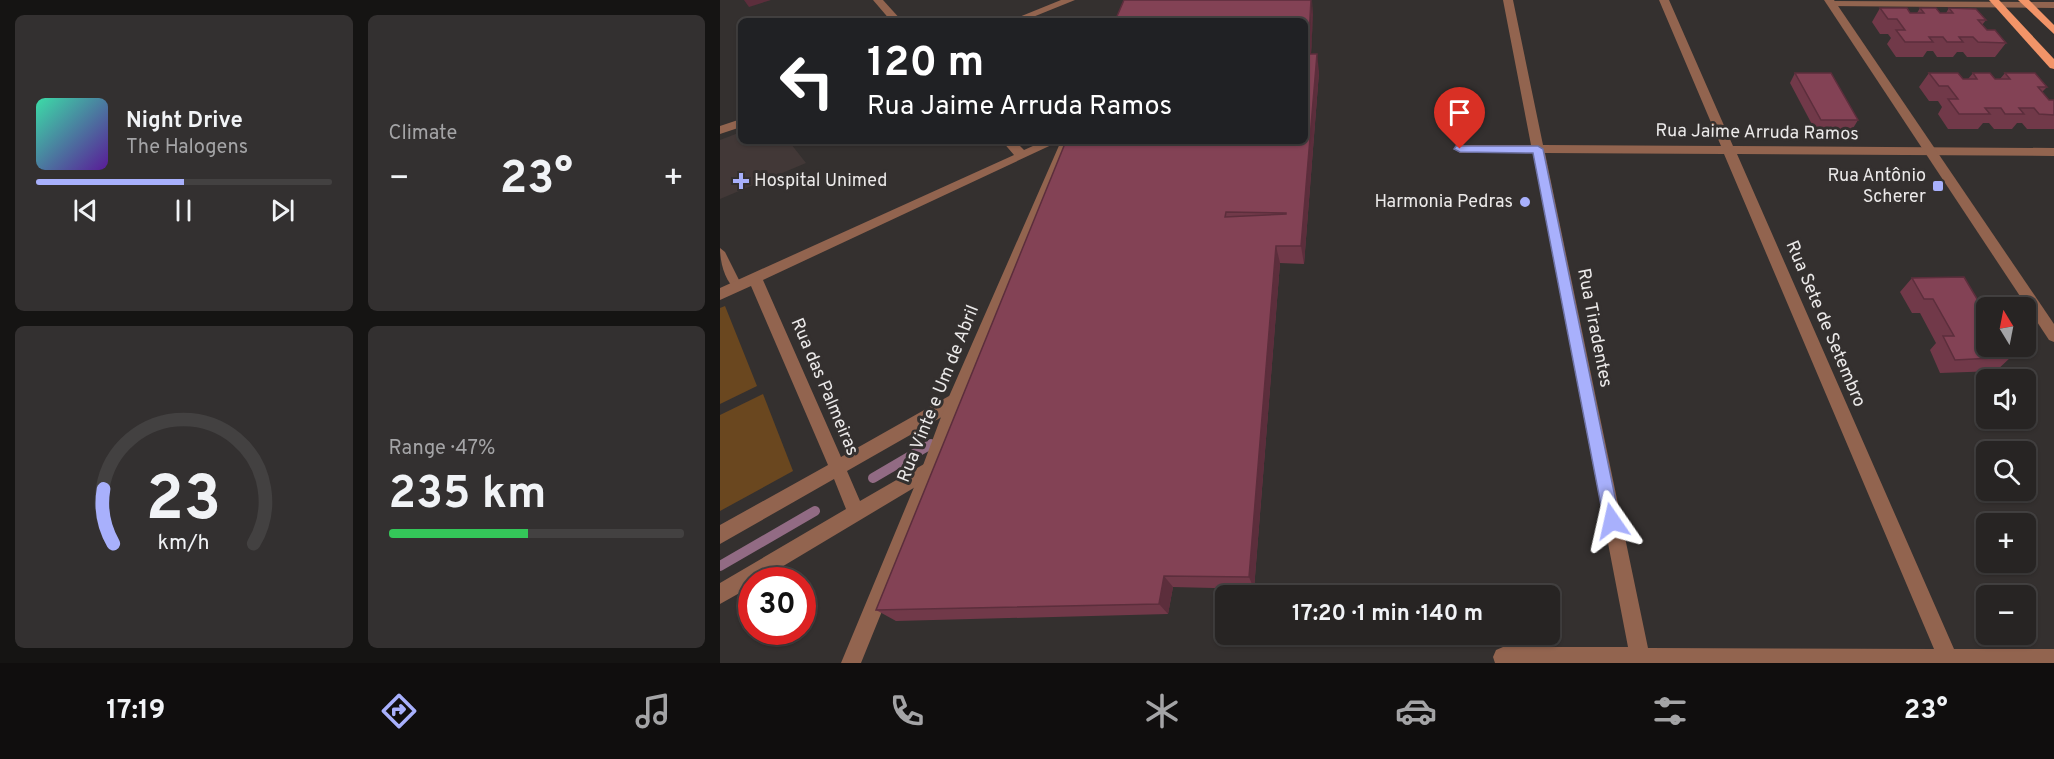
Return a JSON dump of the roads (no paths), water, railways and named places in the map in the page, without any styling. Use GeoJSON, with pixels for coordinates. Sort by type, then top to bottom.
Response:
{"type":"FeatureCollection","features":[{"type":"Feature","properties":{"kind":"main road"},"geometry":{"type":"LineString","coordinates":[[1996,2],[2054,66]]}},
{"type":"Feature","properties":{"kind":"main road"},"geometry":{"type":"LineString","coordinates":[[2026,2],[2054,31]]}},
{"type":"Feature","properties":{"kind":"street"},"geometry":{"type":"LineString","coordinates":[[878,0],[894,18]]}},
{"type":"Feature","properties":{"kind":"street"},"geometry":{"type":"LineString","coordinates":[[1022,18],[1070,0]]}},
{"type":"Feature","properties":{"kind":"street","name":"Rua Tiradentes"},"geometry":{"type":"LineString","coordinates":[[1508,0],[1640,660]]}},
{"type":"Feature","properties":{"kind":"street","name":"Rua Sete de Setembro"},"geometry":{"type":"LineString","coordinates":[[1664,0],[1949,661]]}},
{"type":"Feature","properties":{"kind":"street"},"geometry":{"type":"LineString","coordinates":[[1830,2],[2054,4]]}},
{"type":"Feature","properties":{"kind":"street"},"geometry":{"type":"LineString","coordinates":[[1830,2],[2054,336]]}},
{"type":"Feature","properties":{"kind":"street"},"geometry":{"type":"LineString","coordinates":[[720,130],[738,124]]}},
{"type":"Feature","properties":{"kind":"street"},"geometry":{"type":"LineString","coordinates":[[1011,144],[1022,156]]}},
{"type":"Feature","properties":{"kind":"street"},"geometry":{"type":"LineString","coordinates":[[720,294],[1048,144]]}},
{"type":"Feature","properties":{"kind":"street","name":"Rua Vinte e Um de Abril"},"geometry":{"type":"LineString","coordinates":[[851,663],[931,468],[955,401],[1066,144]]}},
{"type":"Feature","properties":{"kind":"street","name":"Rua Jaime Arruda Ramos"},"geometry":{"type":"LineString","coordinates":[[1460,149],[2054,153]]}},
{"type":"Feature","properties":{"kind":"street","name":"Rua das Palmeiras"},"geometry":{"type":"LineString","coordinates":[[755,278],[857,513]]}},
{"type":"Feature","properties":{"kind":"street"},"geometry":{"type":"LineString","coordinates":[[720,535],[955,401]]}},
{"type":"Feature","properties":{"kind":"street"},"geometry":{"type":"LineString","coordinates":[[720,594],[931,468]]}},
{"type":"Feature","properties":{"kind":"street"},"geometry":{"type":"LineString","coordinates":[[1503,657],[1640,660],[2054,659]]}},
{"type":"Feature","properties":{"kind":"lane"},"geometry":{"type":"LineString","coordinates":[[720,252],[737,286]]}},
{"type":"Feature","properties":{"kind":"waterway"},"geometry":{"type":"LineString","coordinates":[[873,478],[931,444]]}},
{"type":"Feature","properties":{"kind":"waterway"},"geometry":{"type":"LineString","coordinates":[[720,566],[815,511]]}},
{"type":"Feature","properties":{"kind":"place","name":"Hospital Unimed"},"geometry":{"type":"Point","coordinates":[741,181]}},
{"type":"Feature","properties":{"kind":"place","name":"Rua Antônio Scherer"},"geometry":{"type":"Point","coordinates":[1938,186]}},
{"type":"Feature","properties":{"kind":"place","name":"Harmonia Pedras"},"geometry":{"type":"Point","coordinates":[1525,202]}}]}
